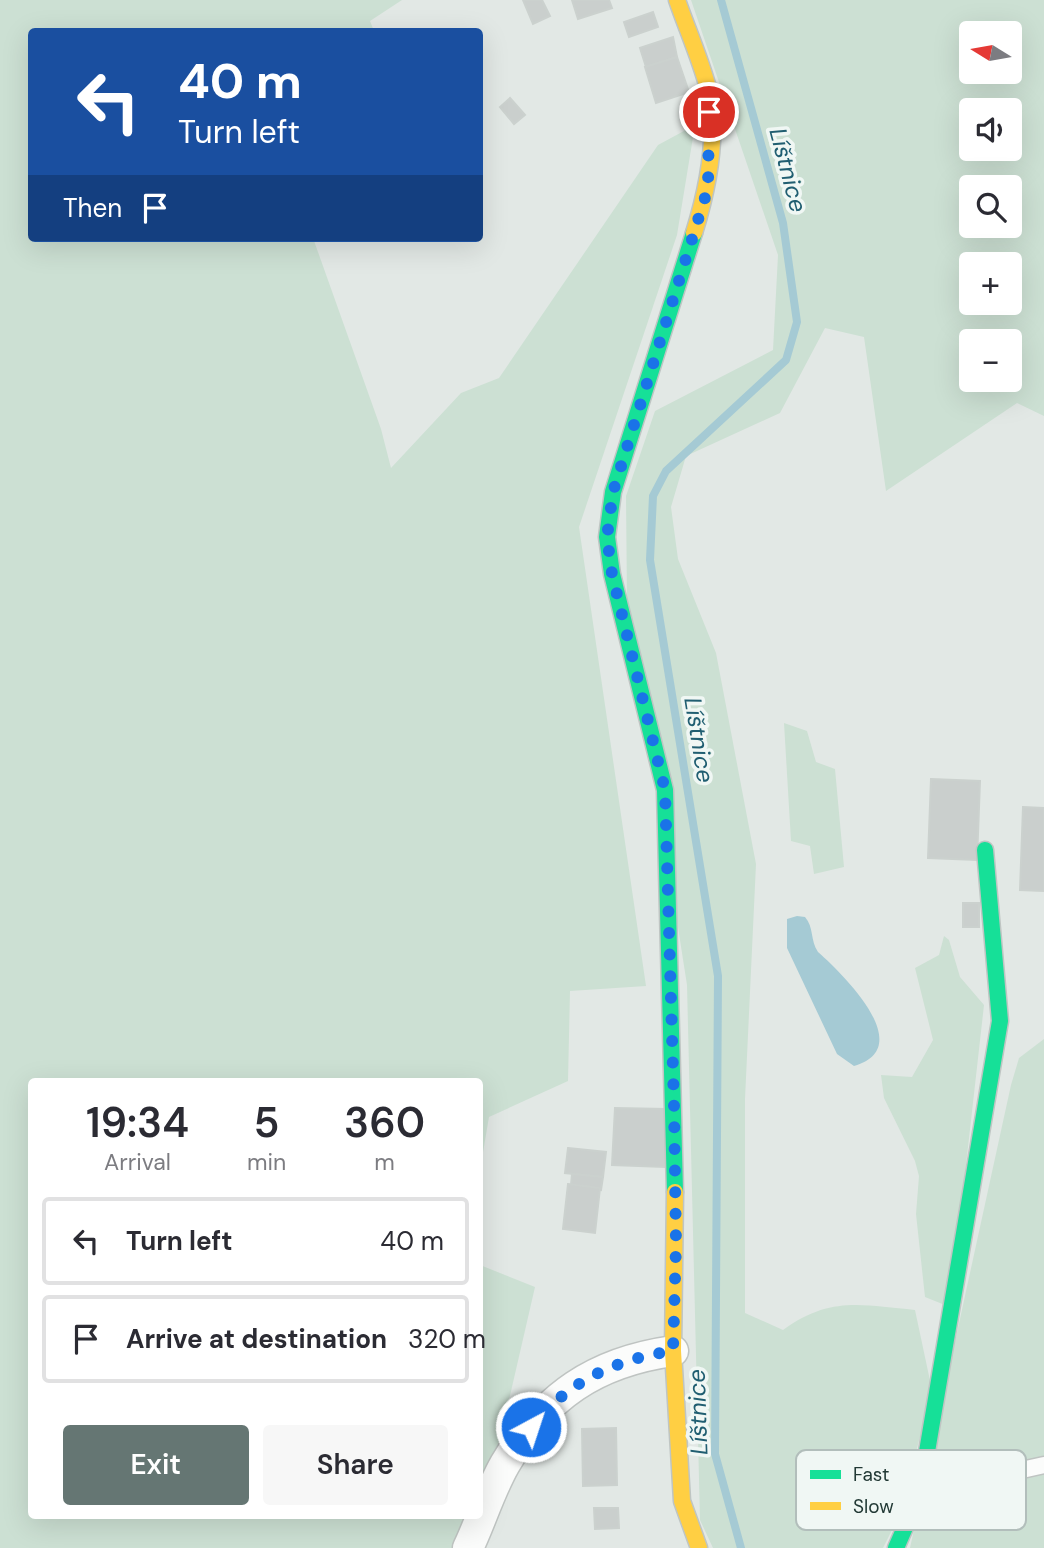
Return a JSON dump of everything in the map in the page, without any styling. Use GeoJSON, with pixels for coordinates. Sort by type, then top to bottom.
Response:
{"type":"FeatureCollection","features":[{"type":"Feature","properties":{"kind":"street"},"geometry":{"type":"LineString","coordinates":[[677,0],[708,89],[711,136],[708,188],[613,492],[607,537],[612,574],[665,790],[676,1244],[673,1351],[682,1501],[699,1548]]}},
{"type":"Feature","properties":{"kind":"street"},"geometry":{"type":"LineString","coordinates":[[927,1450],[1000,1021],[985,850]]}},
{"type":"Feature","properties":{"kind":"street"},"geometry":{"type":"LineString","coordinates":[[483,1514],[505,1465],[554,1399],[607,1368],[643,1355],[673,1351]]}},
{"type":"Feature","properties":{"kind":"street"},"geometry":{"type":"LineString","coordinates":[[468,1548],[481,1519]]}},
{"type":"Feature","properties":{"kind":"street"},"geometry":{"type":"LineString","coordinates":[[896,1548],[904,1530]]}},
{"type":"Feature","properties":{"kind":"lane"},"geometry":{"type":"LineString","coordinates":[[1026,1469],[1044,1465]]}},
{"type":"Feature","properties":{"kind":"green space"},"geometry":{"type":"Polygon","coordinates":[[[0,0],[402,0],[370,21],[373,28],[28,28],[28,242],[314,242],[381,429],[391,468],[461,393],[499,378],[658,145],[695,125],[677,235],[579,527],[646,986],[570,991],[568,1081],[489,1117],[483,1152],[483,1078],[28,1078],[28,1519],[467,1519],[454,1548],[0,1548],[0,0]]]}},
{"type":"Feature","properties":{"kind":"green space"},"geometry":{"type":"Polygon","coordinates":[[[691,0],[1044,0],[1044,416],[1017,403],[886,491],[864,337],[825,328],[780,413],[686,456],[671,507],[678,559],[716,653],[756,864],[745,1099],[745,1313],[783,1330],[800,1319],[831,1307],[862,1305],[915,1310],[932,1390],[917,1450],[796,1450],[796,1530],[892,1530],[883,1548],[713,1548],[700,1520],[687,985],[627,600],[626,496],[655,411],[773,350],[778,255],[691,0]]]}},
{"type":"Feature","properties":{"kind":"green space"},"geometry":{"type":"Polygon","coordinates":[[[784,723],[807,731],[816,762],[835,769],[844,867],[814,874],[810,846],[791,841],[784,723]]]}},
{"type":"Feature","properties":{"kind":"green space"},"geometry":{"type":"Polygon","coordinates":[[[944,936],[949,940],[960,977],[984,1005],[950,1307],[925,1297],[916,1214],[919,1176],[915,1161],[884,1098],[881,1075],[912,1077],[933,1040],[915,968],[939,955],[944,936]]]}},
{"type":"Feature","properties":{"kind":"green space"},"geometry":{"type":"Polygon","coordinates":[[[1044,1039],[1044,1548],[910,1548],[914,1530],[1026,1530],[1026,1450],[931,1450],[1019,1058],[1044,1039]]]}},
{"type":"Feature","properties":{"kind":"green space"},"geometry":{"type":"Polygon","coordinates":[[[483,1266],[535,1287],[500,1439],[483,1480],[483,1266]]]}},
{"type":"Feature","properties":{"kind":"water"},"geometry":{"type":"Polygon","coordinates":[[[805,917],[808,921],[818,952],[858,993],[878,1028],[879,1044],[872,1057],[854,1066],[837,1054],[787,948],[787,919],[805,917]]]}},
{"type":"Feature","properties":{"kind":"building"},"geometry":{"type":"Polygon","coordinates":[[[523,0],[542,0],[550,16],[533,24],[523,0]]]}},
{"type":"Feature","properties":{"kind":"building"},"geometry":{"type":"Polygon","coordinates":[[[572,0],[609,0],[612,8],[578,19],[572,0]]]}},
{"type":"Feature","properties":{"kind":"building"},"geometry":{"type":"Polygon","coordinates":[[[653,12],[658,27],[629,37],[624,22],[653,12]]]}},
{"type":"Feature","properties":{"kind":"building"},"geometry":{"type":"Polygon","coordinates":[[[673,37],[677,57],[646,67],[640,48],[673,37]]]}},
{"type":"Feature","properties":{"kind":"building"},"geometry":{"type":"Polygon","coordinates":[[[677,57],[689,92],[656,103],[645,67],[677,57]]]}},
{"type":"Feature","properties":{"kind":"building"},"geometry":{"type":"Polygon","coordinates":[[[510,98],[525,115],[514,124],[500,107],[510,98]]]}},
{"type":"Feature","properties":{"kind":"building"},"geometry":{"type":"Polygon","coordinates":[[[931,779],[980,781],[977,860],[928,858],[931,779]]]}},
{"type":"Feature","properties":{"kind":"building"},"geometry":{"type":"Polygon","coordinates":[[[1023,807],[1044,808],[1044,891],[1020,890],[1023,807]]]}},
{"type":"Feature","properties":{"kind":"building"},"geometry":{"type":"Polygon","coordinates":[[[963,903],[979,903],[979,927],[963,927],[963,903]]]}},
{"type":"Feature","properties":{"kind":"building"},"geometry":{"type":"Polygon","coordinates":[[[615,1108],[666,1109],[665,1167],[612,1165],[615,1108]]]}},
{"type":"Feature","properties":{"kind":"building"},"geometry":{"type":"Polygon","coordinates":[[[568,1148],[606,1152],[603,1177],[565,1173],[568,1148]]]}},
{"type":"Feature","properties":{"kind":"building"},"geometry":{"type":"Polygon","coordinates":[[[572,1174],[603,1177],[601,1190],[571,1185],[572,1174]]]}},
{"type":"Feature","properties":{"kind":"building"},"geometry":{"type":"Polygon","coordinates":[[[568,1184],[600,1188],[595,1233],[563,1229],[568,1184]]]}},
{"type":"Feature","properties":{"kind":"building"},"geometry":{"type":"Polygon","coordinates":[[[616,1428],[617,1485],[583,1486],[582,1429],[616,1428]]]}},
{"type":"Feature","properties":{"kind":"building"},"geometry":{"type":"Polygon","coordinates":[[[594,1508],[618,1508],[619,1528],[595,1529],[594,1508]]]}},
{"type":"Feature","properties":{"kind":"waterway","name":"Líštnice"},"geometry":{"type":"LineString","coordinates":[[721,0],[783,223],[797,322],[786,360],[666,471],[653,496],[650,560],[718,976],[715,1454],[741,1548]]}},
{"type":"Feature","properties":{"kind":"traffic: fast"},"geometry":{"type":"LineString","coordinates":[[675,1192],[665,790],[612,574],[607,537],[613,492],[694,233]]}},
{"type":"Feature","properties":{"kind":"traffic: fast"},"geometry":{"type":"LineString","coordinates":[[927,1450],[1000,1021],[985,850]]}},
{"type":"Feature","properties":{"kind":"traffic: fast"},"geometry":{"type":"LineString","coordinates":[[896,1548],[904,1530]]}},
{"type":"Feature","properties":{"kind":"traffic: slow"},"geometry":{"type":"LineString","coordinates":[[677,0],[705,77],[711,106],[710,161],[704,198],[694,233]]}},
{"type":"Feature","properties":{"kind":"traffic: slow"},"geometry":{"type":"LineString","coordinates":[[675,1192],[673,1351],[682,1501],[699,1548]]}},
{"type":"Feature","properties":{"kind":"route"},"geometry":{"type":"LineString","coordinates":[[531,1427],[554,1399],[607,1368],[643,1355],[673,1351],[676,1244],[665,790],[612,574],[607,537],[613,492],[708,188],[711,136],[709,112]]}}]}
